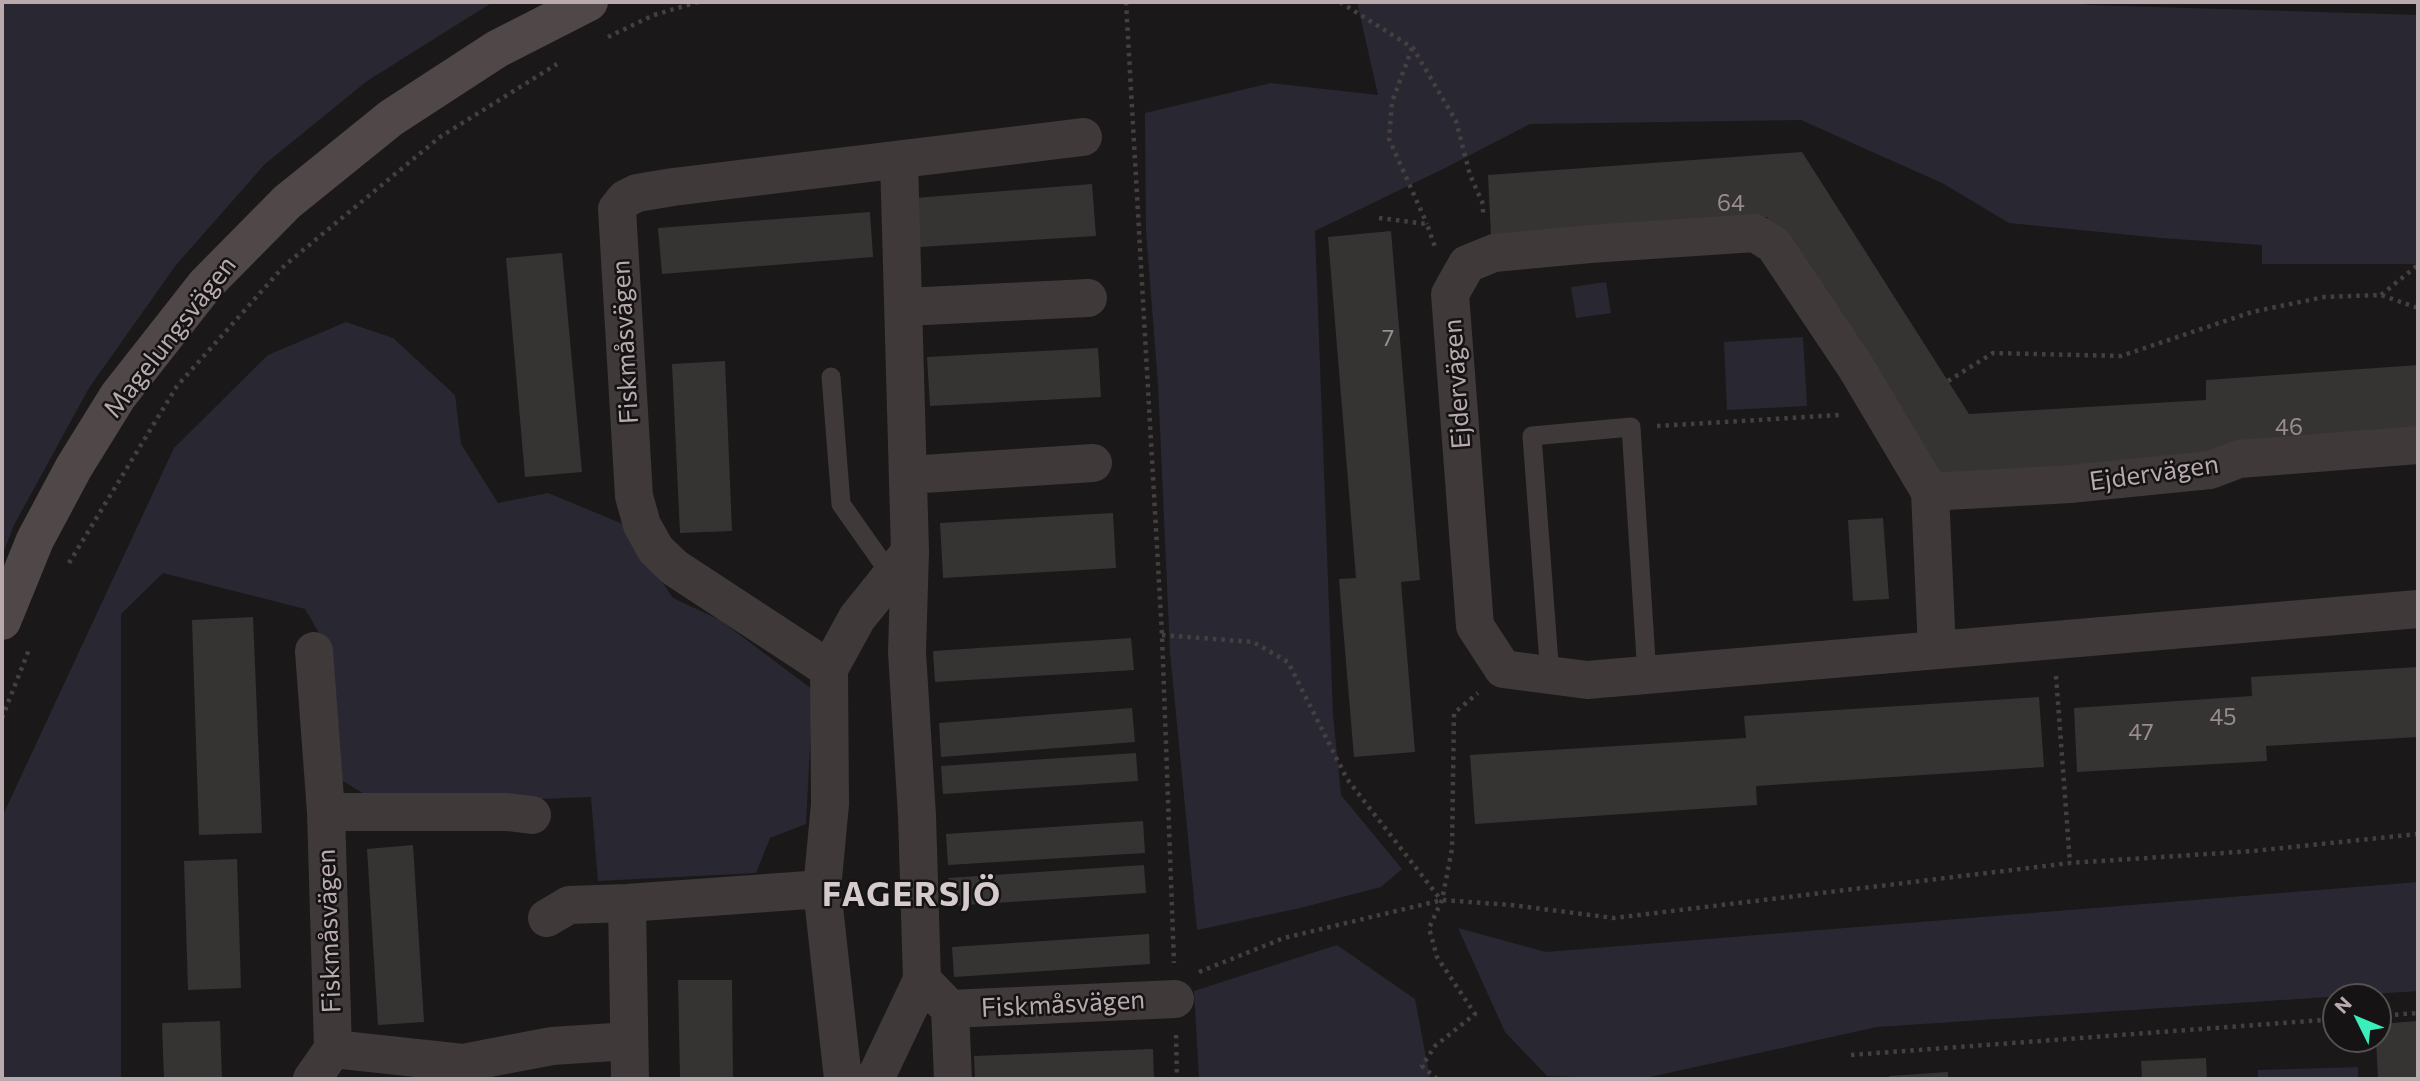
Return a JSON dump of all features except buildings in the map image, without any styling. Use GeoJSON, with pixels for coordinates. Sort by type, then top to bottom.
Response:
{"type":"FeatureCollection","features":[{"type":"Feature","properties":{"kind":"main road","name":"Magelungsvägen"},"geometry":{"type":"LineString","coordinates":[[17,631],[35,540],[74,467],[118,396],[206,284],[287,202],[391,118],[496,50],[589,2]]}},
{"type":"Feature","properties":{"kind":"street","name":"Fiskmåsvägen"},"geometry":{"type":"LineString","coordinates":[[829,670],[675,568],[656,550],[642,526],[634,496],[617,209],[625,199],[637,193],[661,189],[1083,137]]}},
{"type":"Feature","properties":{"kind":"street"},"geometry":{"type":"LineString","coordinates":[[875,1079],[922,980],[917,816],[900,564],[908,475],[899,160]]}},
{"type":"Feature","properties":{"kind":"street"},"geometry":{"type":"LineString","coordinates":[[1476,261],[1494,253],[1755,233],[1774,245],[1857,369],[1930,492],[1937,650]]}},
{"type":"Feature","properties":{"kind":"street","name":"Ejdervägen"},"geometry":{"type":"LineString","coordinates":[[1476,261],[1450,294],[1475,626],[1503,669]]}},
{"type":"Feature","properties":{"kind":"street"},"geometry":{"type":"LineString","coordinates":[[905,307],[1088,298]]}},
{"type":"Feature","properties":{"kind":"street","name":"Ejdervägen"},"geometry":{"type":"LineString","coordinates":[[1930,492],[2121,479],[2210,470],[2239,459],[2418,445]]}},
{"type":"Feature","properties":{"kind":"street"},"geometry":{"type":"LineString","coordinates":[[908,475],[1093,463]]}},
{"type":"Feature","properties":{"kind":"street"},"geometry":{"type":"LineString","coordinates":[[843,1079],[822,889],[830,804],[829,670],[857,618],[900,564]]}},
{"type":"Feature","properties":{"kind":"street"},"geometry":{"type":"LineString","coordinates":[[1503,669],[1587,680],[2418,609]]}},
{"type":"Feature","properties":{"kind":"street","name":"Fiskmåsvägen"},"geometry":{"type":"LineString","coordinates":[[314,651],[326,813],[323,1064],[463,1071],[552,1046],[629,1041]]}},
{"type":"Feature","properties":{"kind":"street","name":"Fiskmåsvägen"},"geometry":{"type":"LineString","coordinates":[[326,813],[507,812],[532,815]]}},
{"type":"Feature","properties":{"kind":"street"},"geometry":{"type":"LineString","coordinates":[[547,918],[569,905],[822,889]]}},
{"type":"Feature","properties":{"kind":"street"},"geometry":{"type":"LineString","coordinates":[[627,903],[630,1079]]}},
{"type":"Feature","properties":{"kind":"street","name":"Fiskmåsvägen"},"geometry":{"type":"LineString","coordinates":[[922,980],[950,1009],[953,1079]]}},
{"type":"Feature","properties":{"kind":"street","name":"Fiskmåsvägen"},"geometry":{"type":"LineString","coordinates":[[950,1009],[1175,990]]}},
{"type":"Feature","properties":{"kind":"lane"},"geometry":{"type":"LineString","coordinates":[[831,377],[841,504],[900,564]]}},
{"type":"Feature","properties":{"kind":"lane"},"geometry":{"type":"LineString","coordinates":[[1550,676],[1532,436],[1631,427],[1647,675]]}},
{"type":"Feature","properties":{"kind":"path"},"geometry":{"type":"LineString","coordinates":[[607,38],[654,15],[698,2]]}},
{"type":"Feature","properties":{"kind":"path"},"geometry":{"type":"LineString","coordinates":[[1126,2],[1162,635],[1177,1079]]}},
{"type":"Feature","properties":{"kind":"path"},"geometry":{"type":"LineString","coordinates":[[1340,2],[1413,48],[1456,121],[1470,175],[1483,204],[1476,261],[1441,263],[1427,223],[1389,139],[1392,102],[1413,48]]}},
{"type":"Feature","properties":{"kind":"path"},"geometry":{"type":"LineString","coordinates":[[66,567],[177,386],[285,265],[440,137],[561,61]]}},
{"type":"Feature","properties":{"kind":"path"},"geometry":{"type":"LineString","coordinates":[[1379,218],[1427,223]]}},
{"type":"Feature","properties":{"kind":"path"},"geometry":{"type":"LineString","coordinates":[[2381,295],[2418,265]]}},
{"type":"Feature","properties":{"kind":"path"},"geometry":{"type":"LineString","coordinates":[[1948,381],[1993,353],[2121,356],[2252,312],[2325,297],[2381,295],[2418,308]]}},
{"type":"Feature","properties":{"kind":"path"},"geometry":{"type":"LineString","coordinates":[[1631,427],[1795,416],[1884,414]]}},
{"type":"Feature","properties":{"kind":"path"},"geometry":{"type":"LineString","coordinates":[[2,718],[17,631]]}},
{"type":"Feature","properties":{"kind":"path"},"geometry":{"type":"LineString","coordinates":[[1162,635],[1253,642],[1288,662],[1347,779],[1442,900]]}},
{"type":"Feature","properties":{"kind":"path"},"geometry":{"type":"LineString","coordinates":[[2053,640],[2070,863]]}},
{"type":"Feature","properties":{"kind":"path"},"geometry":{"type":"LineString","coordinates":[[1437,1079],[1422,1066],[1435,1046],[1475,1014],[1437,957],[1429,928],[1442,900],[1452,849],[1454,713],[1474,698],[1503,669]]}},
{"type":"Feature","properties":{"kind":"path"},"geometry":{"type":"LineString","coordinates":[[1175,990],[1284,938],[1442,900],[1511,905],[1615,918],[2070,863],[2253,850],[2418,834]]}},
{"type":"Feature","properties":{"kind":"path"},"geometry":{"type":"LineString","coordinates":[[2392,1015],[2418,1013]]}},
{"type":"Feature","properties":{"kind":"path"},"geometry":{"type":"LineString","coordinates":[[1851,1055],[2322,1020]]}},
{"type":"Feature","properties":{"kind":"shaded area"},"geometry":{"type":"Polygon","coordinates":[[[2,2],[493,2],[367,81],[265,164],[176,265],[89,388],[14,525],[2,556],[2,2]]]}},
{"type":"Feature","properties":{"kind":"shaded area"},"geometry":{"type":"Polygon","coordinates":[[[1357,2],[2069,2],[2090,5],[2418,15],[2418,264],[2262,264],[2262,245],[2009,223],[1944,184],[1801,120],[1530,124],[1315,231],[1333,715],[1341,795],[1402,869],[1381,887],[1197,930],[1170,652],[1158,384],[1146,231],[1145,113],[1271,83],[1378,95],[1357,2]]]}},
{"type":"Feature","properties":{"kind":"shaded area"},"geometry":{"type":"Polygon","coordinates":[[[1606,282],[1611,313],[1576,318],[1571,287],[1606,282]]]}},
{"type":"Feature","properties":{"kind":"shaded area"},"geometry":{"type":"Polygon","coordinates":[[[346,322],[393,338],[455,395],[461,444],[498,503],[548,493],[623,524],[673,598],[720,620],[813,690],[806,824],[770,838],[756,873],[598,881],[591,797],[369,797],[338,778],[322,638],[305,609],[163,573],[121,614],[121,1079],[2,1079],[2,817],[174,448],[268,355],[346,322]]]}},
{"type":"Feature","properties":{"kind":"shaded area"},"geometry":{"type":"Polygon","coordinates":[[[1803,337],[1807,406],[1727,410],[1724,342],[1803,337]]]}},
{"type":"Feature","properties":{"kind":"shaded area"},"geometry":{"type":"Polygon","coordinates":[[[2418,882],[2418,991],[2392,993],[2392,983],[2322,983],[2322,997],[1877,1027],[1641,1079],[1547,1076],[1505,1032],[1458,928],[1546,952],[2418,882]]]}},
{"type":"Feature","properties":{"kind":"shaded area"},"geometry":{"type":"Polygon","coordinates":[[[1337,945],[1415,999],[1430,1079],[1199,1079],[1194,991],[1337,945]]]}},
{"type":"Feature","properties":{"kind":"shaded area"},"geometry":{"type":"Polygon","coordinates":[[[2358,1067],[2358,1079],[2258,1079],[2258,1070],[2358,1067]]]}},
{"type":"Feature","properties":{"kind":"district","name":"FAGERSJÖ"},"geometry":{"type":"Point","coordinates":[912,895]}}]}
